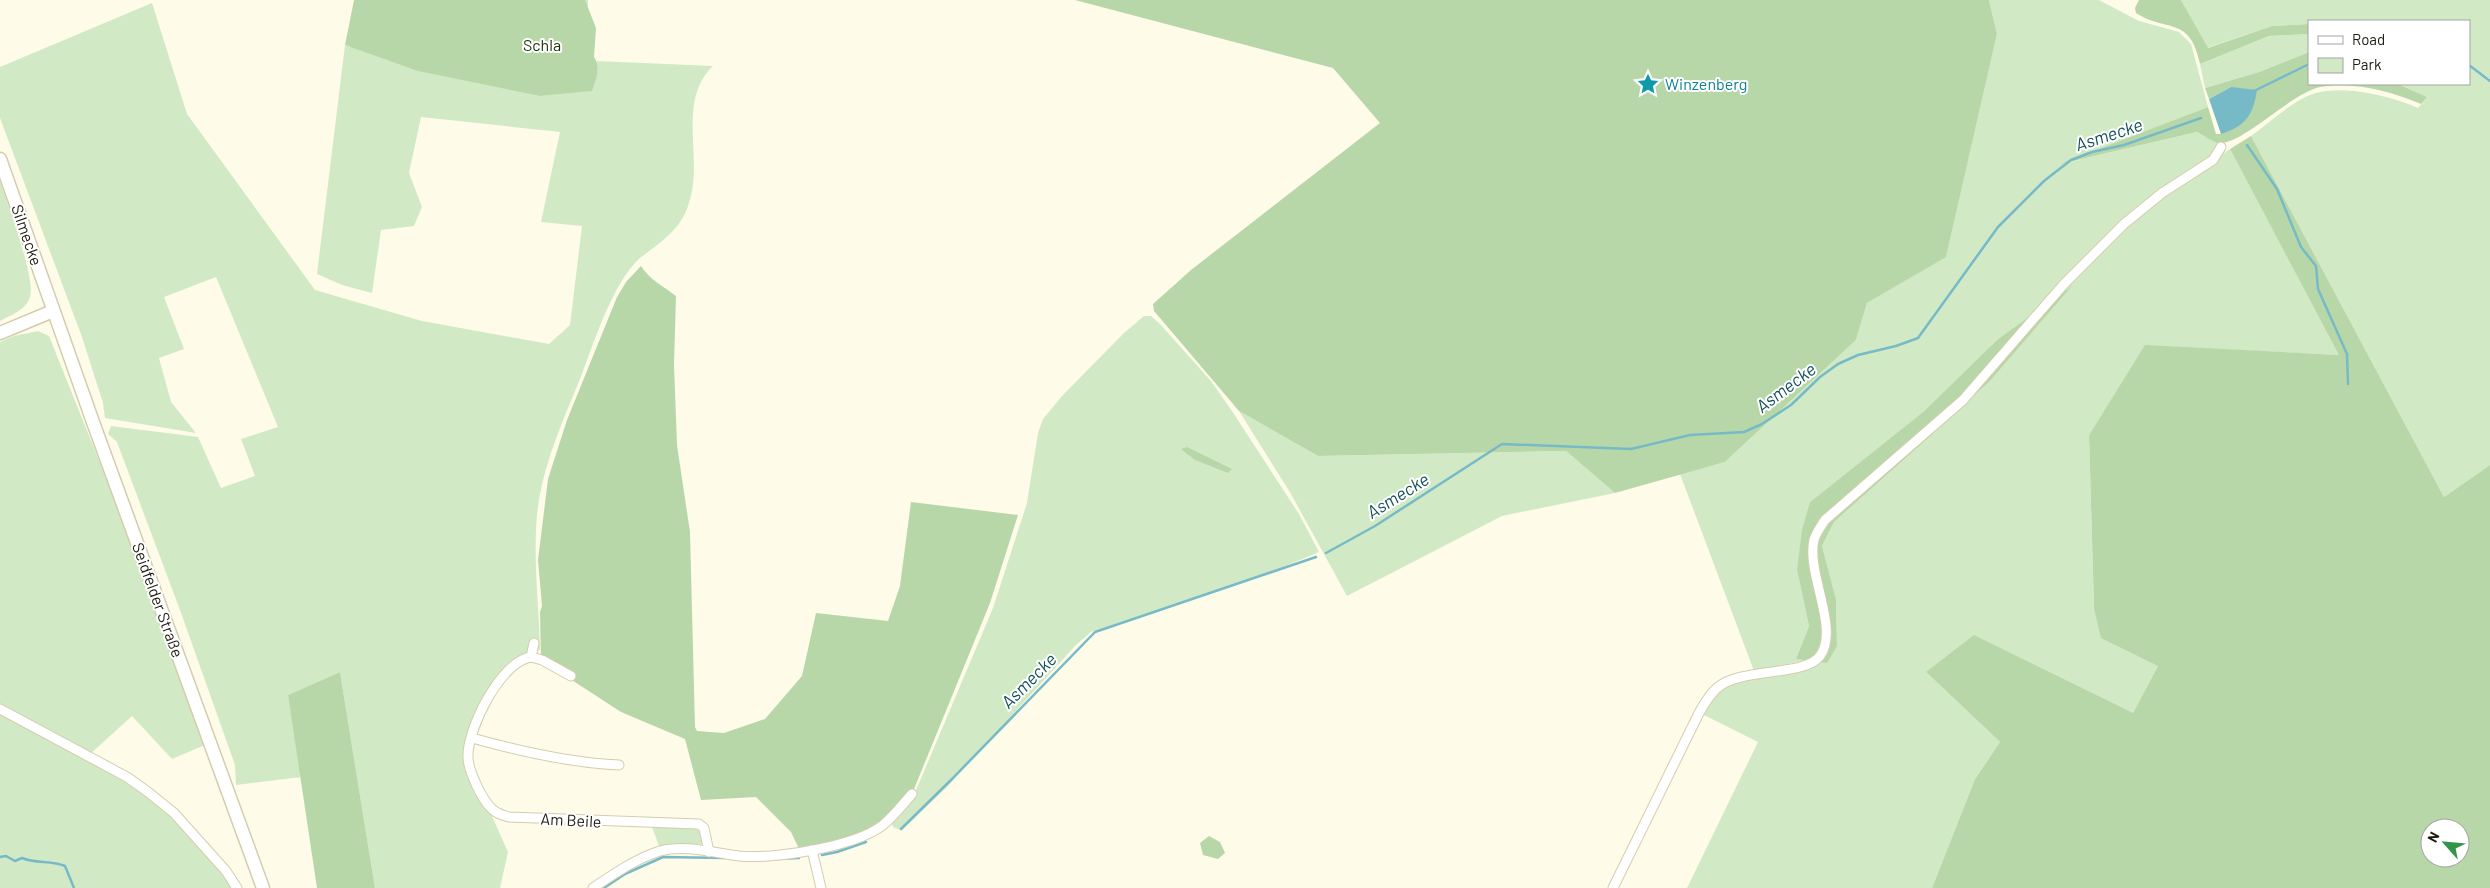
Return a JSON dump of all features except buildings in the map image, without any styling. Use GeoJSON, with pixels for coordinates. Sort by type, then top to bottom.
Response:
{"type":"FeatureCollection","features":[{"type":"Feature","properties":{"kind":"main road","name":"Silmecke"},"geometry":{"type":"LineString","coordinates":[[0,159],[53,311]]}},
{"type":"Feature","properties":{"kind":"main road"},"geometry":{"type":"LineString","coordinates":[[0,334],[53,311]]}},
{"type":"Feature","properties":{"kind":"main road","name":"Seidfelder Straße"},"geometry":{"type":"LineString","coordinates":[[53,311],[263,888]]}},
{"type":"Feature","properties":{"kind":"street"},"geometry":{"type":"LineString","coordinates":[[1613,888],[1699,713],[1710,695],[1727,682],[1810,664],[1821,654],[1826,639],[1825,622],[1813,562],[1813,551],[1818,530],[1825,520],[1963,400],[2064,284],[2124,224],[2162,193],[2213,160],[2221,147]]}},
{"type":"Feature","properties":{"kind":"street"},"geometry":{"type":"LineString","coordinates":[[534,643],[531,657],[542,660],[571,676]]}},
{"type":"Feature","properties":{"kind":"street","name":"Am Beile"},"geometry":{"type":"LineString","coordinates":[[531,657],[519,661],[498,683],[472,738],[469,749],[469,766],[488,804],[498,814],[509,818],[699,824],[704,828],[709,852]]}},
{"type":"Feature","properties":{"kind":"street"},"geometry":{"type":"LineString","coordinates":[[0,709],[127,777],[148,792],[181,820],[226,871],[237,888]]}},
{"type":"Feature","properties":{"kind":"street"},"geometry":{"type":"LineString","coordinates":[[472,738],[565,759],[593,764],[619,765]]}},
{"type":"Feature","properties":{"kind":"street"},"geometry":{"type":"LineString","coordinates":[[593,888],[632,863],[661,851],[694,848],[709,852],[751,856],[780,855],[812,850],[871,832],[883,824],[912,794]]}},
{"type":"Feature","properties":{"kind":"street"},"geometry":{"type":"LineString","coordinates":[[812,850],[821,888]]}},
{"type":"Feature","properties":{"kind":"green space","name":"Schla"},"geometry":{"type":"Polygon","coordinates":[[[354,0],[585,0],[596,28],[594,57],[598,70],[592,91],[540,96],[418,71],[345,45],[354,0]]]}},
{"type":"Feature","properties":{"kind":"green space"},"geometry":{"type":"Polygon","coordinates":[[[359,0],[588,0],[586,67],[598,72],[597,61],[713,66],[702,80],[696,96],[693,113],[694,168],[693,186],[689,203],[676,228],[633,265],[616,291],[596,335],[548,462],[540,497],[536,532],[540,650],[524,655],[511,664],[500,677],[483,708],[465,756],[508,852],[500,888],[375,888],[340,672],[288,695],[302,777],[236,785],[235,765],[180,610],[117,442],[108,434],[111,426],[198,437],[221,488],[255,476],[241,439],[278,427],[216,277],[164,297],[184,349],[159,358],[171,402],[196,433],[105,418],[103,403],[82,337],[0,118],[0,67],[152,3],[187,114],[315,290],[422,321],[549,344],[570,325],[582,226],[541,222],[560,132],[421,117],[409,173],[422,207],[414,226],[381,230],[372,293],[342,285],[317,274],[345,45],[350,47],[359,0]],[[500,87],[540,96],[588,91],[500,87]]]}},
{"type":"Feature","properties":{"kind":"green space"},"geometry":{"type":"Polygon","coordinates":[[[1075,0],[1989,0],[1997,34],[1946,257],[1867,303],[1856,340],[1725,462],[1615,493],[1566,451],[1318,456],[1239,411],[1154,311],[1153,304],[1191,270],[1380,123],[1333,68],[1075,0]]]}},
{"type":"Feature","properties":{"kind":"green space"},"geometry":{"type":"Polygon","coordinates":[[[1989,0],[2099,0],[2139,21],[2179,32],[2191,44],[2208,107],[2065,163],[2197,132],[2218,144],[2213,156],[2180,177],[2036,312],[1998,339],[1923,412],[1810,502],[1797,570],[1809,626],[1796,659],[1807,660],[1754,671],[1680,474],[1725,462],[1856,340],[1867,303],[1946,256],[1997,34],[1989,0]]]}},
{"type":"Feature","properties":{"kind":"green space"},"geometry":{"type":"Polygon","coordinates":[[[2139,0],[2181,0],[2208,48],[2272,26],[2308,24],[2308,34],[2269,36],[2200,64],[2196,49],[2184,32],[2147,19],[2136,13],[2135,8],[2139,0]]]}},
{"type":"Feature","properties":{"kind":"green space"},"geometry":{"type":"Polygon","coordinates":[[[2181,0],[2490,0],[2490,465],[2444,497],[2251,136],[2290,106],[2316,93],[2340,90],[2368,93],[2395,99],[2418,108],[2427,97],[2400,85],[2470,85],[2470,20],[2308,20],[2308,24],[2272,26],[2207,48],[2181,0]]]}},
{"type":"Feature","properties":{"kind":"green space"},"geometry":{"type":"Polygon","coordinates":[[[2308,34],[2308,52],[2259,72],[2205,88],[2200,64],[2269,36],[2308,34]]]}},
{"type":"Feature","properties":{"kind":"green space"},"geometry":{"type":"Polygon","coordinates":[[[2308,52],[2308,85],[2333,85],[2308,91],[2252,129],[2227,142],[2217,143],[2197,132],[2060,164],[2208,107],[2216,134],[2221,134],[2231,87],[2209,99],[2205,88],[2259,72],[2308,52]]]}},
{"type":"Feature","properties":{"kind":"green space"},"geometry":{"type":"Polygon","coordinates":[[[2345,85],[2400,85],[2427,97],[2421,104],[2384,91],[2345,85]]]}},
{"type":"Feature","properties":{"kind":"green space"},"geometry":{"type":"Polygon","coordinates":[[[2251,136],[2444,497],[2490,465],[2490,888],[1932,888],[1975,779],[2000,742],[1926,672],[1974,635],[2133,713],[2158,666],[2101,638],[2094,608],[2089,435],[2145,345],[2339,355],[2230,149],[2251,136]]]}},
{"type":"Feature","properties":{"kind":"green space"},"geometry":{"type":"Polygon","coordinates":[[[2230,149],[2340,355],[2145,346],[2089,435],[2094,608],[2158,666],[2133,713],[1926,672],[2000,742],[1975,779],[1932,888],[1687,888],[1758,742],[1702,714],[1713,696],[1728,684],[1794,670],[1837,646],[1836,599],[1822,546],[1834,522],[1990,381],[2070,288],[2057,297],[2106,246],[2165,193],[2230,149]]]}},
{"type":"Feature","properties":{"kind":"green space"},"geometry":{"type":"Polygon","coordinates":[[[0,181],[25,258],[31,287],[28,302],[18,312],[0,321],[0,181]]]}},
{"type":"Feature","properties":{"kind":"green space"},"geometry":{"type":"Polygon","coordinates":[[[641,266],[653,279],[676,296],[674,365],[677,445],[690,532],[695,727],[697,731],[724,733],[765,719],[802,676],[816,613],[888,621],[900,586],[911,502],[1018,515],[990,603],[912,794],[881,823],[855,836],[800,851],[791,832],[756,797],[701,800],[685,739],[621,712],[541,660],[540,612],[542,606],[538,560],[548,479],[567,420],[617,297],[626,282],[641,266]]]}},
{"type":"Feature","properties":{"kind":"green space"},"geometry":{"type":"Polygon","coordinates":[[[2072,286],[1990,381],[1834,522],[1822,546],[1836,599],[1837,646],[1827,663],[1796,659],[1809,626],[1797,570],[1802,530],[1810,502],[1923,412],[1998,339],[2072,286]]]}},
{"type":"Feature","properties":{"kind":"green space"},"geometry":{"type":"Polygon","coordinates":[[[1144,316],[1151,316],[1160,324],[1211,381],[1299,514],[1319,552],[1281,568],[1091,632],[1075,646],[947,787],[902,830],[894,828],[889,820],[914,795],[993,608],[1027,503],[1038,433],[1043,419],[1062,396],[1124,333],[1144,316]]]}},
{"type":"Feature","properties":{"kind":"green space"},"geometry":{"type":"Polygon","coordinates":[[[38,331],[49,336],[116,503],[207,744],[172,759],[132,716],[89,755],[164,807],[218,866],[234,888],[0,888],[0,342],[14,336],[38,331]]]}},
{"type":"Feature","properties":{"kind":"green space"},"geometry":{"type":"Polygon","coordinates":[[[1239,411],[1318,456],[1566,451],[1615,493],[1502,516],[1347,596],[1291,494],[1239,411]]]}},
{"type":"Feature","properties":{"kind":"green space"},"geometry":{"type":"Polygon","coordinates":[[[1187,447],[1232,469],[1228,473],[1195,460],[1181,449],[1187,447]]]}},
{"type":"Feature","properties":{"kind":"green space"},"geometry":{"type":"Polygon","coordinates":[[[340,672],[375,888],[317,888],[288,695],[340,672]]]}},
{"type":"Feature","properties":{"kind":"green space"},"geometry":{"type":"Polygon","coordinates":[[[652,827],[681,827],[701,830],[704,844],[659,846],[652,827]]]}},
{"type":"Feature","properties":{"kind":"green space"},"geometry":{"type":"Polygon","coordinates":[[[1209,836],[1220,842],[1225,853],[1218,859],[1203,855],[1200,843],[1209,836]]]}},
{"type":"Feature","properties":{"kind":"water"},"geometry":{"type":"Polygon","coordinates":[[[2231,87],[2257,90],[2253,106],[2247,118],[2237,127],[2221,134],[2209,99],[2231,87]]]}},
{"type":"Feature","properties":{"kind":"waterway","name":"Asmecke"},"geometry":{"type":"LineString","coordinates":[[2254,91],[2308,64]]}},
{"type":"Feature","properties":{"kind":"waterway","name":"Asmecke"},"geometry":{"type":"LineString","coordinates":[[2470,66],[2490,81]]}},
{"type":"Feature","properties":{"kind":"waterway","name":"Asmecke"},"geometry":{"type":"LineString","coordinates":[[1326,553],[1375,526],[1502,444],[1631,449],[1690,435],[1744,432],[1762,424],[1791,405],[1820,377],[1838,364],[1858,355],[1896,346],[1918,338],[1998,227],[2044,181],[2071,160],[2092,152],[2124,145],[2201,118]]}},
{"type":"Feature","properties":{"kind":"waterway"},"geometry":{"type":"LineString","coordinates":[[2247,145],[2277,189],[2301,247],[2316,266],[2318,289],[2347,354],[2348,384]]}},
{"type":"Feature","properties":{"kind":"waterway","name":"Asmecke"},"geometry":{"type":"LineString","coordinates":[[901,829],[1095,632],[1316,557]]}},
{"type":"Feature","properties":{"kind":"waterway","name":"Asmecke"},"geometry":{"type":"LineString","coordinates":[[822,855],[866,842]]}},
{"type":"Feature","properties":{"kind":"waterway"},"geometry":{"type":"LineString","coordinates":[[0,857],[6,856],[15,861],[22,858],[65,866],[74,888]]}},
{"type":"Feature","properties":{"kind":"waterway","name":"Asmecke"},"geometry":{"type":"LineString","coordinates":[[604,888],[625,874],[663,857],[725,858]]}},
{"type":"Feature","properties":{"kind":"waterway","name":"Asmecke"},"geometry":{"type":"LineString","coordinates":[[776,859],[799,858]]}},
{"type":"Feature","properties":{"kind":"place","name":"Winzenberg"},"geometry":{"type":"Point","coordinates":[1648,84]}}]}
